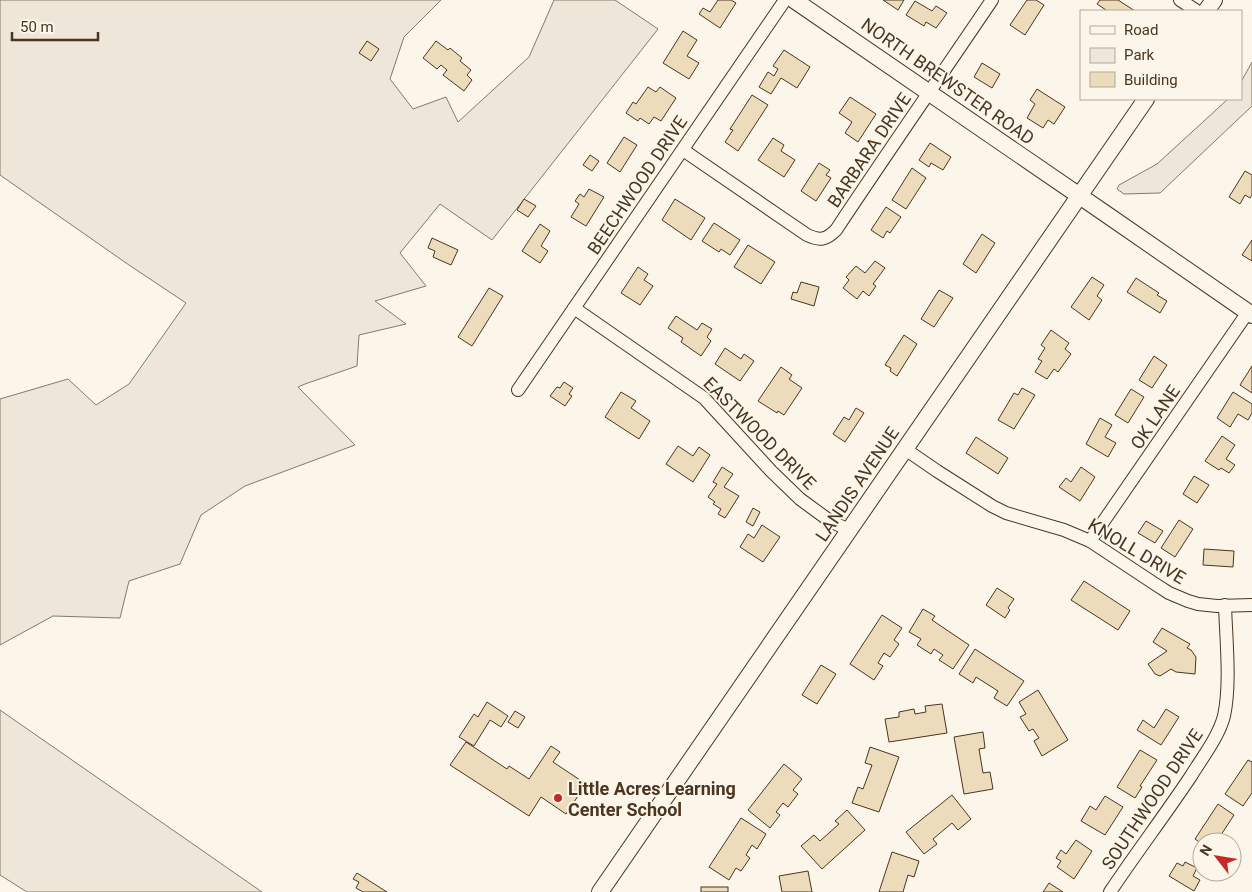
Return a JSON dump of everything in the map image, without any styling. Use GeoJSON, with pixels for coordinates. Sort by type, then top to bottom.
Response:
{"type":"FeatureCollection","features":[{"type":"Feature","properties":{"kind":"main road","name":"NORTH BREWSTER ROAD"},"geometry":{"type":"LineString","coordinates":[[794,0],[1250,314]]}},
{"type":"Feature","properties":{"kind":"main road","name":"LANDIS AVENUE"},"geometry":{"type":"LineString","coordinates":[[600,892],[1145,100]]}},
{"type":"Feature","properties":{"kind":"street","name":"BEECHWOOD DRIVE"},"geometry":{"type":"LineString","coordinates":[[518,390],[785,0]]}},
{"type":"Feature","properties":{"kind":"street","name":"BARBARA DRIVE"},"geometry":{"type":"LineString","coordinates":[[682,150],[807,236],[816,239],[830,236],[836,230],[992,0]]}},
{"type":"Feature","properties":{"kind":"street"},"geometry":{"type":"LineString","coordinates":[[1180,0],[1195,10]]}},
{"type":"Feature","properties":{"kind":"street","name":"EASTWOOD DRIVE"},"geometry":{"type":"LineString","coordinates":[[574,308],[704,398],[771,471],[800,499],[830,521],[849,530]]}},
{"type":"Feature","properties":{"kind":"street","name":"OK LANE"},"geometry":{"type":"LineString","coordinates":[[1090,541],[1250,314]]}},
{"type":"Feature","properties":{"kind":"street","name":"KNOLL DRIVE"},"geometry":{"type":"LineString","coordinates":[[905,449],[978,498],[1006,513],[1064,530],[1090,541],[1169,593],[1198,604],[1252,605]]}},
{"type":"Feature","properties":{"kind":"street","name":"SOUTHWOOD DRIVE"},"geometry":{"type":"LineString","coordinates":[[1110,892],[1167,812],[1218,732],[1226,703],[1225,605]]}},
{"type":"Feature","properties":{"kind":"green space"},"geometry":{"type":"Polygon","coordinates":[[[0,0],[441,0],[404,37],[390,79],[413,109],[446,97],[458,122],[529,57],[554,0],[615,0],[658,29],[492,240],[440,204],[400,253],[426,286],[375,301],[406,324],[359,335],[357,366],[298,387],[355,445],[245,486],[201,515],[180,564],[129,581],[120,618],[53,616],[0,645],[0,399],[68,379],[96,405],[129,384],[186,303],[0,175],[0,0]]]}},
{"type":"Feature","properties":{"kind":"green space"},"geometry":{"type":"Polygon","coordinates":[[[1252,62],[1252,106],[1160,193],[1124,194],[1117,189],[1119,185],[1157,164],[1227,100],[1242,100],[1242,80],[1252,62]]]}},
{"type":"Feature","properties":{"kind":"green space"},"geometry":{"type":"Polygon","coordinates":[[[0,710],[262,892],[27,892],[0,875],[0,710]]]}},
{"type":"Feature","properties":{"kind":"building"},"geometry":{"type":"Polygon","coordinates":[[[718,0],[731,0],[736,3],[720,28],[699,14],[703,8],[710,12],[718,0]]]}},
{"type":"Feature","properties":{"kind":"building"},"geometry":{"type":"Polygon","coordinates":[[[883,0],[904,0],[898,10],[883,0]]]}},
{"type":"Feature","properties":{"kind":"building"},"geometry":{"type":"Polygon","coordinates":[[[1027,0],[1036,0],[1044,5],[1025,35],[1010,25],[1027,0]]]}},
{"type":"Feature","properties":{"kind":"building"},"geometry":{"type":"Polygon","coordinates":[[[1100,0],[1118,0],[1133,10],[1106,10],[1097,4],[1100,0]]]}},
{"type":"Feature","properties":{"kind":"building"},"geometry":{"type":"Polygon","coordinates":[[[915,1],[932,11],[936,6],[947,13],[936,28],[926,22],[924,26],[906,15],[915,1]]]}},
{"type":"Feature","properties":{"kind":"building"},"geometry":{"type":"Polygon","coordinates":[[[683,31],[697,40],[687,56],[699,63],[689,79],[663,63],[683,31]]]}},
{"type":"Feature","properties":{"kind":"building"},"geometry":{"type":"Polygon","coordinates":[[[367,41],[379,49],[371,61],[359,53],[367,41]]]}},
{"type":"Feature","properties":{"kind":"building"},"geometry":{"type":"Polygon","coordinates":[[[436,41],[448,50],[450,48],[462,58],[460,61],[471,70],[467,75],[472,80],[464,91],[443,75],[447,70],[441,65],[437,69],[423,58],[436,41]]]}},
{"type":"Feature","properties":{"kind":"building"},"geometry":{"type":"Polygon","coordinates":[[[784,50],[810,67],[797,88],[781,78],[771,94],[759,87],[768,72],[774,76],[778,69],[773,66],[784,50]]]}},
{"type":"Feature","properties":{"kind":"building"},"geometry":{"type":"Polygon","coordinates":[[[982,63],[1000,74],[992,88],[974,77],[982,63]]]}},
{"type":"Feature","properties":{"kind":"building"},"geometry":{"type":"Polygon","coordinates":[[[648,87],[656,92],[660,87],[676,98],[661,121],[654,117],[649,124],[640,118],[638,121],[626,113],[633,102],[636,104],[648,87]]]}},
{"type":"Feature","properties":{"kind":"building"},"geometry":{"type":"Polygon","coordinates":[[[1037,89],[1065,107],[1054,124],[1048,120],[1043,128],[1027,118],[1035,104],[1030,100],[1037,89]]]}},
{"type":"Feature","properties":{"kind":"building"},"geometry":{"type":"Polygon","coordinates":[[[752,95],[768,105],[738,151],[725,142],[733,130],[730,129],[752,95]]]}},
{"type":"Feature","properties":{"kind":"building"},"geometry":{"type":"Polygon","coordinates":[[[850,97],[876,114],[858,142],[845,133],[852,122],[839,113],[850,97]]]}},
{"type":"Feature","properties":{"kind":"building"},"geometry":{"type":"Polygon","coordinates":[[[624,137],[637,145],[620,172],[607,163],[624,137]]]}},
{"type":"Feature","properties":{"kind":"building"},"geometry":{"type":"Polygon","coordinates":[[[773,138],[784,145],[781,151],[795,160],[784,177],[758,160],[773,138]]]}},
{"type":"Feature","properties":{"kind":"building"},"geometry":{"type":"Polygon","coordinates":[[[930,143],[951,157],[943,170],[931,163],[929,167],[919,160],[930,143]]]}},
{"type":"Feature","properties":{"kind":"building"},"geometry":{"type":"Polygon","coordinates":[[[590,155],[599,161],[592,171],[583,165],[590,155]]]}},
{"type":"Feature","properties":{"kind":"building"},"geometry":{"type":"Polygon","coordinates":[[[819,163],[830,170],[826,175],[831,178],[816,201],[801,191],[819,163]]]}},
{"type":"Feature","properties":{"kind":"building"},"geometry":{"type":"Polygon","coordinates":[[[912,168],[926,178],[906,209],[892,200],[912,168]]]}},
{"type":"Feature","properties":{"kind":"building"},"geometry":{"type":"Polygon","coordinates":[[[1245,171],[1252,175],[1252,195],[1250,198],[1245,195],[1240,204],[1229,197],[1245,171]]]}},
{"type":"Feature","properties":{"kind":"building"},"geometry":{"type":"Polygon","coordinates":[[[589,189],[604,197],[586,226],[571,217],[579,204],[575,201],[580,194],[584,197],[589,189]]]}},
{"type":"Feature","properties":{"kind":"building"},"geometry":{"type":"Polygon","coordinates":[[[524,199],[536,206],[528,217],[517,210],[524,199]]]}},
{"type":"Feature","properties":{"kind":"building"},"geometry":{"type":"Polygon","coordinates":[[[675,199],[705,218],[691,240],[662,220],[675,199]]]}},
{"type":"Feature","properties":{"kind":"building"},"geometry":{"type":"Polygon","coordinates":[[[886,207],[901,217],[890,233],[887,231],[883,238],[871,230],[886,207]]]}},
{"type":"Feature","properties":{"kind":"building"},"geometry":{"type":"Polygon","coordinates":[[[714,223],[740,240],[730,255],[721,249],[719,252],[702,241],[714,223]]]}},
{"type":"Feature","properties":{"kind":"building"},"geometry":{"type":"Polygon","coordinates":[[[540,224],[550,231],[541,246],[548,251],[540,263],[522,251],[540,224]]]}},
{"type":"Feature","properties":{"kind":"building"},"geometry":{"type":"Polygon","coordinates":[[[982,234],[995,243],[976,273],[963,264],[982,234]]]}},
{"type":"Feature","properties":{"kind":"building"},"geometry":{"type":"Polygon","coordinates":[[[432,238],[458,250],[451,265],[433,257],[435,251],[428,248],[432,238]]]}},
{"type":"Feature","properties":{"kind":"building"},"geometry":{"type":"Polygon","coordinates":[[[1252,240],[1252,261],[1242,255],[1252,240]]]}},
{"type":"Feature","properties":{"kind":"building"},"geometry":{"type":"Polygon","coordinates":[[[748,245],[775,262],[761,284],[734,267],[748,245]]]}},
{"type":"Feature","properties":{"kind":"building"},"geometry":{"type":"Polygon","coordinates":[[[875,261],[885,268],[873,284],[876,286],[869,296],[863,291],[857,299],[843,288],[849,280],[846,277],[856,266],[865,273],[875,261]]]}},
{"type":"Feature","properties":{"kind":"building"},"geometry":{"type":"Polygon","coordinates":[[[638,267],[648,274],[644,280],[653,286],[640,305],[621,293],[638,267]]]}},
{"type":"Feature","properties":{"kind":"building"},"geometry":{"type":"Polygon","coordinates":[[[1092,277],[1104,285],[1097,296],[1102,300],[1089,320],[1071,307],[1092,277]]]}},
{"type":"Feature","properties":{"kind":"building"},"geometry":{"type":"Polygon","coordinates":[[[1136,278],[1159,293],[1157,295],[1167,301],[1160,313],[1127,292],[1136,278]]]}},
{"type":"Feature","properties":{"kind":"building"},"geometry":{"type":"Polygon","coordinates":[[[801,282],[819,287],[814,306],[791,299],[793,292],[797,293],[801,282]]]}},
{"type":"Feature","properties":{"kind":"building"},"geometry":{"type":"Polygon","coordinates":[[[489,288],[503,296],[472,346],[458,337],[489,288]]]}},
{"type":"Feature","properties":{"kind":"building"},"geometry":{"type":"Polygon","coordinates":[[[939,290],[953,298],[934,327],[921,319],[939,290]]]}},
{"type":"Feature","properties":{"kind":"building"},"geometry":{"type":"Polygon","coordinates":[[[676,316],[697,330],[702,323],[712,329],[707,337],[711,341],[701,356],[681,342],[683,338],[668,328],[676,316]]]}},
{"type":"Feature","properties":{"kind":"building"},"geometry":{"type":"Polygon","coordinates":[[[1051,330],[1069,343],[1065,349],[1071,354],[1058,372],[1054,369],[1047,379],[1035,372],[1042,361],[1038,359],[1045,348],[1041,345],[1051,330]]]}},
{"type":"Feature","properties":{"kind":"building"},"geometry":{"type":"Polygon","coordinates":[[[904,335],[917,344],[897,376],[890,371],[891,368],[885,365],[904,335]]]}},
{"type":"Feature","properties":{"kind":"building"},"geometry":{"type":"Polygon","coordinates":[[[725,348],[741,359],[744,354],[754,361],[740,381],[715,364],[725,348]]]}},
{"type":"Feature","properties":{"kind":"building"},"geometry":{"type":"Polygon","coordinates":[[[1154,356],[1167,365],[1152,388],[1139,380],[1154,356]]]}},
{"type":"Feature","properties":{"kind":"building"},"geometry":{"type":"Polygon","coordinates":[[[1252,366],[1252,393],[1240,385],[1252,366]]]}},
{"type":"Feature","properties":{"kind":"building"},"geometry":{"type":"Polygon","coordinates":[[[781,367],[792,375],[789,379],[802,388],[784,415],[778,411],[777,413],[758,401],[781,367]]]}},
{"type":"Feature","properties":{"kind":"building"},"geometry":{"type":"Polygon","coordinates":[[[564,382],[573,388],[569,394],[572,396],[565,406],[550,396],[564,382]]]}},
{"type":"Feature","properties":{"kind":"building"},"geometry":{"type":"Polygon","coordinates":[[[1022,388],[1035,395],[1014,429],[998,420],[1014,393],[1018,395],[1022,388]]]}},
{"type":"Feature","properties":{"kind":"building"},"geometry":{"type":"Polygon","coordinates":[[[1131,389],[1144,397],[1128,423],[1115,415],[1131,389]]]}},
{"type":"Feature","properties":{"kind":"building"},"geometry":{"type":"Polygon","coordinates":[[[621,392],[636,401],[631,408],[650,421],[639,439],[605,417],[621,392]]]}},
{"type":"Feature","properties":{"kind":"building"},"geometry":{"type":"Polygon","coordinates":[[[1233,392],[1252,404],[1252,413],[1248,420],[1238,414],[1230,427],[1217,418],[1233,392]]]}},
{"type":"Feature","properties":{"kind":"building"},"geometry":{"type":"Polygon","coordinates":[[[856,408],[864,413],[845,442],[833,434],[844,417],[849,420],[856,408]]]}},
{"type":"Feature","properties":{"kind":"building"},"geometry":{"type":"Polygon","coordinates":[[[1100,418],[1112,425],[1105,437],[1116,443],[1108,457],[1086,444],[1100,418]]]}},
{"type":"Feature","properties":{"kind":"building"},"geometry":{"type":"Polygon","coordinates":[[[1222,436],[1235,445],[1226,459],[1235,465],[1229,473],[1221,468],[1219,470],[1205,461],[1222,436]]]}},
{"type":"Feature","properties":{"kind":"building"},"geometry":{"type":"Polygon","coordinates":[[[976,437],[1008,458],[998,474],[966,453],[976,437]]]}},
{"type":"Feature","properties":{"kind":"building"},"geometry":{"type":"Polygon","coordinates":[[[678,446],[693,456],[699,447],[710,455],[693,482],[666,464],[678,446]]]}},
{"type":"Feature","properties":{"kind":"building"},"geometry":{"type":"Polygon","coordinates":[[[722,467],[733,474],[724,487],[739,496],[725,518],[718,514],[721,509],[713,504],[715,502],[708,497],[717,484],[713,482],[722,467]]]}},
{"type":"Feature","properties":{"kind":"building"},"geometry":{"type":"Polygon","coordinates":[[[1081,467],[1095,477],[1080,501],[1059,487],[1066,478],[1071,482],[1081,467]]]}},
{"type":"Feature","properties":{"kind":"building"},"geometry":{"type":"Polygon","coordinates":[[[1194,476],[1209,485],[1197,503],[1183,494],[1194,476]]]}},
{"type":"Feature","properties":{"kind":"building"},"geometry":{"type":"Polygon","coordinates":[[[753,508],[760,512],[753,526],[746,522],[753,508]]]}},
{"type":"Feature","properties":{"kind":"building"},"geometry":{"type":"Polygon","coordinates":[[[1179,520],[1193,529],[1175,557],[1161,548],[1179,520]]]}},
{"type":"Feature","properties":{"kind":"building"},"geometry":{"type":"Polygon","coordinates":[[[1146,521],[1163,531],[1155,543],[1138,533],[1146,521]]]}},
{"type":"Feature","properties":{"kind":"building"},"geometry":{"type":"Polygon","coordinates":[[[762,525],[780,537],[763,562],[740,547],[748,534],[754,538],[762,525]]]}},
{"type":"Feature","properties":{"kind":"building"},"geometry":{"type":"Polygon","coordinates":[[[1204,549],[1234,551],[1233,567],[1203,565],[1204,549]]]}},
{"type":"Feature","properties":{"kind":"building"},"geometry":{"type":"Polygon","coordinates":[[[1084,581],[1130,611],[1118,630],[1071,600],[1084,581]]]}},
{"type":"Feature","properties":{"kind":"building"},"geometry":{"type":"Polygon","coordinates":[[[997,588],[1014,599],[1008,608],[1010,610],[1005,618],[986,605],[997,588]]]}},
{"type":"Feature","properties":{"kind":"building"},"geometry":{"type":"Polygon","coordinates":[[[923,609],[935,616],[932,620],[969,645],[953,669],[939,660],[943,655],[934,649],[931,654],[917,645],[921,639],[909,632],[923,609]]]}},
{"type":"Feature","properties":{"kind":"building"},"geometry":{"type":"Polygon","coordinates":[[[882,615],[902,628],[894,640],[899,644],[890,657],[884,653],[878,663],[883,666],[874,680],[850,664],[882,615]]]}},
{"type":"Feature","properties":{"kind":"building"},"geometry":{"type":"Polygon","coordinates":[[[1162,628],[1190,644],[1187,648],[1196,657],[1195,674],[1176,672],[1171,669],[1160,676],[1155,674],[1148,664],[1167,651],[1153,642],[1162,628]]]}},
{"type":"Feature","properties":{"kind":"building"},"geometry":{"type":"Polygon","coordinates":[[[975,649],[1024,681],[1007,706],[994,698],[998,691],[976,677],[973,683],[959,674],[975,649]]]}},
{"type":"Feature","properties":{"kind":"building"},"geometry":{"type":"Polygon","coordinates":[[[821,665],[836,674],[817,704],[802,695],[821,665]]]}},
{"type":"Feature","properties":{"kind":"building"},"geometry":{"type":"Polygon","coordinates":[[[1038,690],[1068,740],[1042,756],[1034,741],[1039,738],[1033,729],[1029,731],[1020,717],[1026,714],[1019,702],[1038,690]]]}},
{"type":"Feature","properties":{"kind":"building"},"geometry":{"type":"Polygon","coordinates":[[[487,702],[508,716],[501,727],[490,720],[474,746],[459,737],[474,714],[478,717],[487,702]]]}},
{"type":"Feature","properties":{"kind":"building"},"geometry":{"type":"Polygon","coordinates":[[[942,704],[947,733],[889,742],[885,719],[899,717],[899,712],[914,709],[915,714],[926,712],[925,706],[942,704]]]}},
{"type":"Feature","properties":{"kind":"building"},"geometry":{"type":"Polygon","coordinates":[[[1166,709],[1179,717],[1161,745],[1137,730],[1143,720],[1154,728],[1166,709]]]}},
{"type":"Feature","properties":{"kind":"building"},"geometry":{"type":"Polygon","coordinates":[[[515,711],[525,717],[518,728],[508,722],[515,711]]]}},
{"type":"Feature","properties":{"kind":"building"},"geometry":{"type":"Polygon","coordinates":[[[983,732],[985,748],[979,749],[983,773],[990,772],[993,789],[964,794],[954,737],[983,732]]]}},
{"type":"Feature","properties":{"kind":"building"},"geometry":{"type":"Polygon","coordinates":[[[466,742],[507,769],[509,766],[529,779],[551,746],[560,752],[553,762],[586,784],[566,814],[541,797],[529,816],[450,765],[466,742]]]}},
{"type":"Feature","properties":{"kind":"building"},"geometry":{"type":"Polygon","coordinates":[[[870,747],[899,757],[879,812],[852,803],[858,787],[863,789],[872,765],[865,763],[870,747]]]}},
{"type":"Feature","properties":{"kind":"building"},"geometry":{"type":"Polygon","coordinates":[[[1140,750],[1157,760],[1140,786],[1142,787],[1135,798],[1117,787],[1140,750]]]}},
{"type":"Feature","properties":{"kind":"building"},"geometry":{"type":"Polygon","coordinates":[[[1248,760],[1252,762],[1252,793],[1243,806],[1225,794],[1248,760]]]}},
{"type":"Feature","properties":{"kind":"building"},"geometry":{"type":"Polygon","coordinates":[[[784,764],[802,779],[793,790],[798,794],[788,807],[783,803],[776,812],[780,815],[770,828],[748,810],[784,764]]]}},
{"type":"Feature","properties":{"kind":"building"},"geometry":{"type":"Polygon","coordinates":[[[952,795],[971,819],[958,830],[952,823],[933,839],[937,844],[924,854],[906,832],[952,795]]]}},
{"type":"Feature","properties":{"kind":"building"},"geometry":{"type":"Polygon","coordinates":[[[1105,796],[1123,807],[1105,835],[1081,821],[1090,806],[1096,810],[1105,796]]]}},
{"type":"Feature","properties":{"kind":"building"},"geometry":{"type":"Polygon","coordinates":[[[1218,804],[1234,815],[1223,832],[1200,832],[1218,804]]]}},
{"type":"Feature","properties":{"kind":"building"},"geometry":{"type":"Polygon","coordinates":[[[847,810],[865,830],[822,869],[801,846],[814,835],[820,841],[839,824],[835,821],[847,810]]]}},
{"type":"Feature","properties":{"kind":"building"},"geometry":{"type":"Polygon","coordinates":[[[741,818],[766,834],[757,849],[752,845],[746,855],[750,858],[741,871],[736,868],[729,880],[709,867],[741,818]]]}},
{"type":"Feature","properties":{"kind":"building"},"geometry":{"type":"Polygon","coordinates":[[[1076,840],[1092,851],[1074,879],[1057,867],[1061,861],[1056,858],[1061,850],[1066,854],[1076,840]]]}},
{"type":"Feature","properties":{"kind":"building"},"geometry":{"type":"Polygon","coordinates":[[[892,852],[919,861],[914,877],[908,875],[903,892],[879,892],[892,852]]]}},
{"type":"Feature","properties":{"kind":"building"},"geometry":{"type":"Polygon","coordinates":[[[1185,862],[1192,866],[1192,882],[1199,882],[1194,891],[1169,876],[1177,863],[1183,866],[1185,862]]]}},
{"type":"Feature","properties":{"kind":"building"},"geometry":{"type":"Polygon","coordinates":[[[808,871],[812,892],[782,892],[779,876],[808,871]]]}},
{"type":"Feature","properties":{"kind":"building"},"geometry":{"type":"Polygon","coordinates":[[[357,873],[387,892],[363,892],[356,888],[359,882],[353,879],[357,873]]]}},
{"type":"Feature","properties":{"kind":"building"},"geometry":{"type":"Polygon","coordinates":[[[1049,883],[1063,892],[1043,892],[1049,883]]]}},
{"type":"Feature","properties":{"kind":"building"},"geometry":{"type":"Polygon","coordinates":[[[701,887],[728,887],[728,892],[701,892],[701,887]]]}},
{"type":"Feature","properties":{"kind":"place","name":"Little Acres Learning Center School"},"geometry":{"type":"Point","coordinates":[558,798]}}]}
